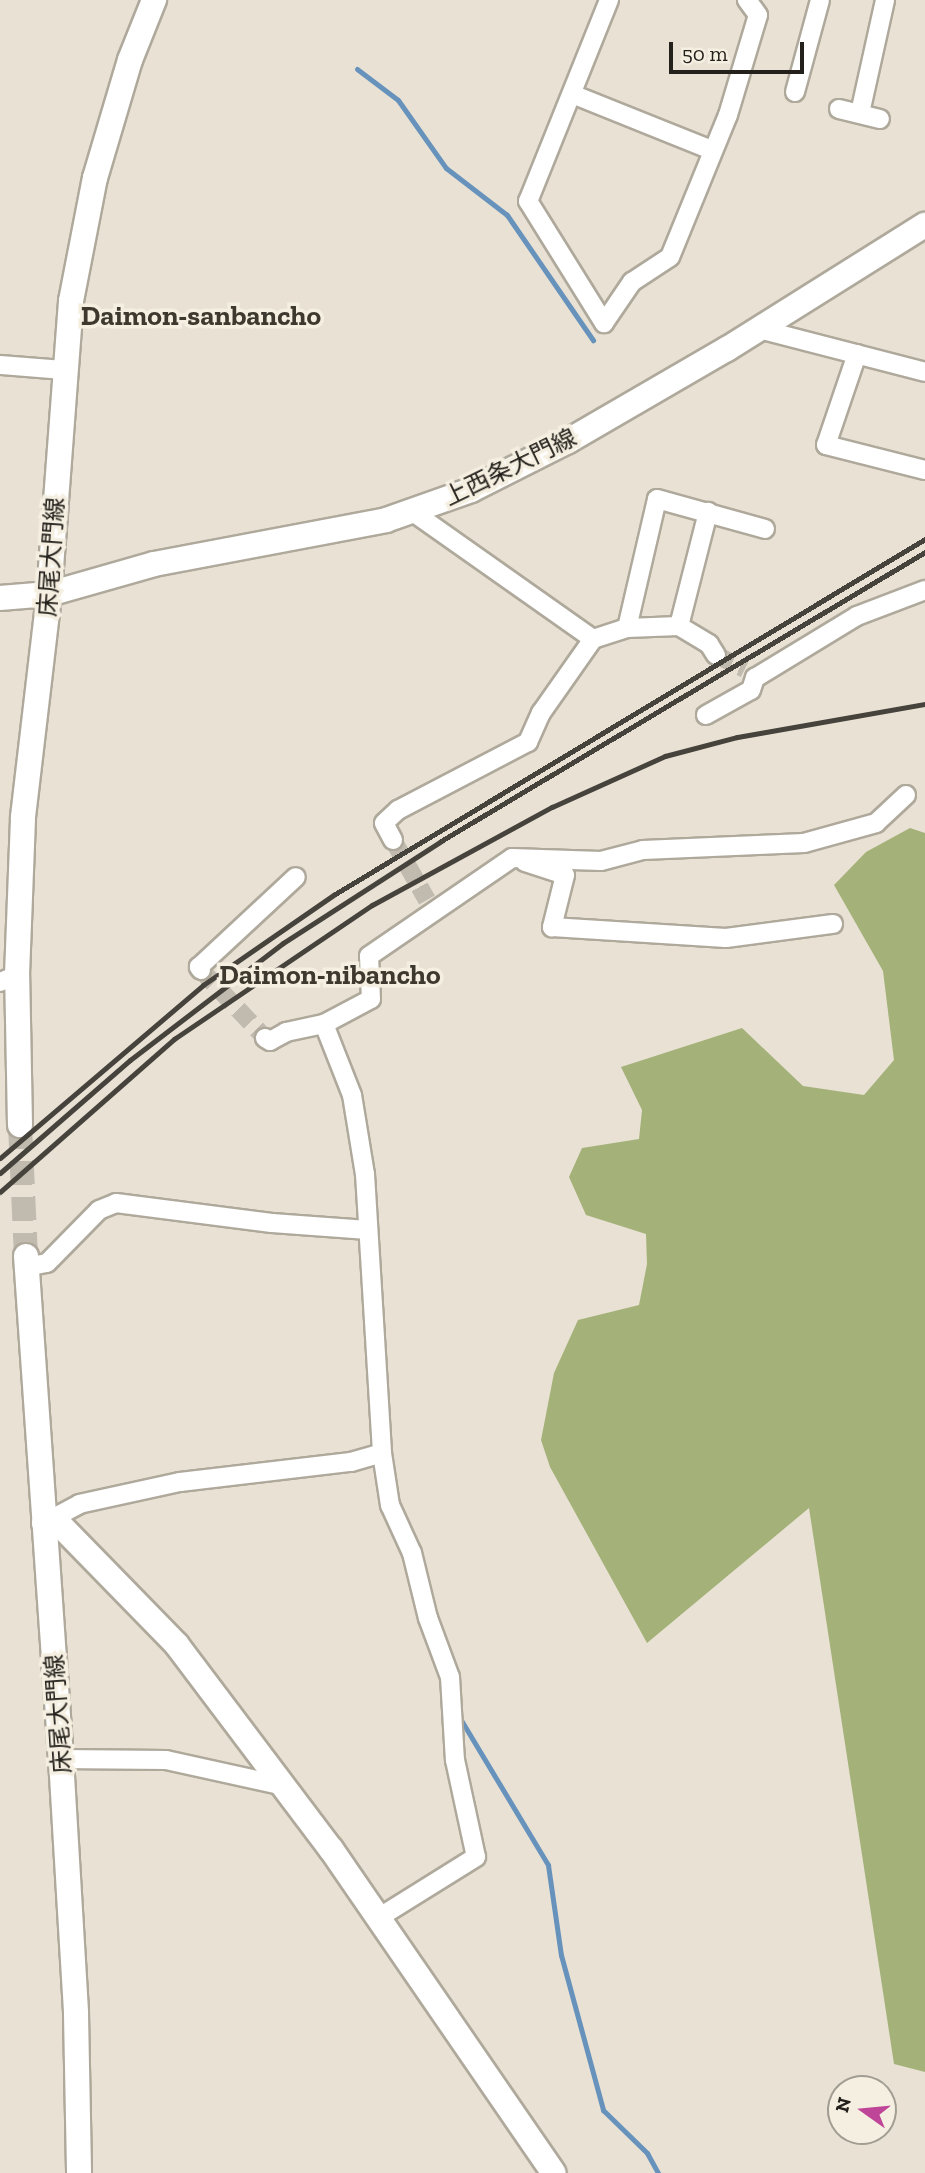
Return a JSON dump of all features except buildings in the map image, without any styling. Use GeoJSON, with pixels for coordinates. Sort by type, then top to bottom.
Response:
{"type":"FeatureCollection","features":[{"type":"Feature","properties":{"kind":"main road","name":"床尾大門線"},"geometry":{"type":"LineString","coordinates":[[20,1125],[9,978],[23,817],[50,594],[64,370],[79,251],[95,178],[130,60],[154,0]]}},
{"type":"Feature","properties":{"kind":"main road","name":"上西条大門線"},"geometry":{"type":"LineString","coordinates":[[0,598],[50,594],[154,564],[414,512],[471,490],[568,441],[759,329],[925,225]]}},
{"type":"Feature","properties":{"kind":"main road","name":"床尾大門線"},"geometry":{"type":"LineString","coordinates":[[26,1262],[61,1759],[79,2173]]}},
{"type":"Feature","properties":{"kind":"main road"},"geometry":{"type":"LineString","coordinates":[[44,1523],[61,1526],[177,1645],[284,1786],[554,2173]]}},
{"type":"Feature","properties":{"kind":"street"},"geometry":{"type":"LineString","coordinates":[[609,0],[528,201],[604,323],[632,282],[670,257],[711,150],[729,116],[758,15],[747,0]]}},
{"type":"Feature","properties":{"kind":"street"},"geometry":{"type":"LineString","coordinates":[[795,92],[820,0]]}},
{"type":"Feature","properties":{"kind":"street"},"geometry":{"type":"LineString","coordinates":[[860,113],[885,0]]}},
{"type":"Feature","properties":{"kind":"street"},"geometry":{"type":"LineString","coordinates":[[572,94],[711,150]]}},
{"type":"Feature","properties":{"kind":"street"},"geometry":{"type":"LineString","coordinates":[[839,109],[880,119]]}},
{"type":"Feature","properties":{"kind":"street"},"geometry":{"type":"LineString","coordinates":[[759,329],[925,372]]}},
{"type":"Feature","properties":{"kind":"street"},"geometry":{"type":"LineString","coordinates":[[856,355],[826,445],[925,470]]}},
{"type":"Feature","properties":{"kind":"street"},"geometry":{"type":"LineString","coordinates":[[0,365],[64,370]]}},
{"type":"Feature","properties":{"kind":"street"},"geometry":{"type":"LineString","coordinates":[[627,628],[657,499],[765,528]]}},
{"type":"Feature","properties":{"kind":"street"},"geometry":{"type":"LineString","coordinates":[[414,512],[593,639]]}},
{"type":"Feature","properties":{"kind":"street"},"geometry":{"type":"LineString","coordinates":[[679,625],[708,512]]}},
{"type":"Feature","properties":{"kind":"street"},"geometry":{"type":"LineString","coordinates":[[706,715],[751,690],[750,674],[870,609],[925,590]]}},
{"type":"Feature","properties":{"kind":"street"},"geometry":{"type":"LineString","coordinates":[[393,840],[384,823],[398,810],[528,742],[541,713],[593,639],[627,628],[679,625],[709,644],[716,655]]}},
{"type":"Feature","properties":{"kind":"street"},"geometry":{"type":"LineString","coordinates":[[265,1038],[270,1041],[286,1032],[324,1024],[371,999],[369,956],[430,904],[512,858],[601,861],[643,850],[804,843],[876,823],[906,795]]}},
{"type":"Feature","properties":{"kind":"street"},"geometry":{"type":"LineString","coordinates":[[512,858],[565,875],[552,927],[726,938],[833,924]]}},
{"type":"Feature","properties":{"kind":"street"},"geometry":{"type":"LineString","coordinates":[[201,970],[199,967],[296,877]]}},
{"type":"Feature","properties":{"kind":"street"},"geometry":{"type":"LineString","coordinates":[[324,1024],[352,1095],[369,1230],[382,1453],[390,1505],[412,1553],[428,1618],[450,1677],[455,1760],[476,1857],[378,1918]]}},
{"type":"Feature","properties":{"kind":"street"},"geometry":{"type":"LineString","coordinates":[[26,1262],[47,1262],[99,1210],[116,1203],[272,1223],[369,1230]]}},
{"type":"Feature","properties":{"kind":"street"},"geometry":{"type":"LineString","coordinates":[[44,1523],[79,1504],[180,1482],[351,1462],[382,1453]]}},
{"type":"Feature","properties":{"kind":"street"},"geometry":{"type":"LineString","coordinates":[[61,1759],[166,1760],[284,1786]]}},
{"type":"Feature","properties":{"kind":"green space"},"geometry":{"type":"Polygon","coordinates":[[[910,828],[925,833],[925,2072],[894,2064],[809,1508],[647,1643],[550,1467],[541,1440],[554,1373],[578,1320],[639,1305],[647,1264],[646,1234],[586,1215],[569,1177],[582,1148],[639,1139],[642,1110],[621,1067],[742,1028],[803,1086],[864,1095],[894,1060],[883,971],[834,885],[866,852],[910,828]]]}},
{"type":"Feature","properties":{"kind":"waterway"},"geometry":{"type":"LineString","coordinates":[[357,69],[398,100],[446,168],[507,215],[593,340]]}},
{"type":"Feature","properties":{"kind":"waterway"},"geometry":{"type":"LineString","coordinates":[[458,1715],[548,1865],[561,1955],[603,2110],[647,2153],[658,2173]]}},
{"type":"Feature","properties":{"kind":"tunnel"},"geometry":{"type":"LineString","coordinates":[[716,655],[745,669]]}},
{"type":"Feature","properties":{"kind":"tunnel"},"geometry":{"type":"LineString","coordinates":[[393,840],[427,900]]}},
{"type":"Feature","properties":{"kind":"tunnel"},"geometry":{"type":"LineString","coordinates":[[201,970],[265,1038]]}},
{"type":"Feature","properties":{"kind":"tunnel"},"geometry":{"type":"LineString","coordinates":[[20,1125],[26,1256]]}},
{"type":"Feature","properties":{"kind":"railway"},"geometry":{"type":"LineString","coordinates":[[0,1158],[203,985],[335,894],[925,539]]}},
{"type":"Feature","properties":{"kind":"railway"},"geometry":{"type":"LineString","coordinates":[[0,1173],[130,1060],[283,943],[441,841],[925,552]]}},
{"type":"Feature","properties":{"kind":"railway"},"geometry":{"type":"LineString","coordinates":[[0,1192],[174,1039],[372,905],[552,807],[665,756],[737,737],[925,704]]}},
{"type":"Feature","properties":{"kind":"district","name":"Daimon-sanbancho"},"geometry":{"type":"Point","coordinates":[201,316]}},
{"type":"Feature","properties":{"kind":"district","name":"Daimon-nibancho"},"geometry":{"type":"Point","coordinates":[330,975]}}]}
